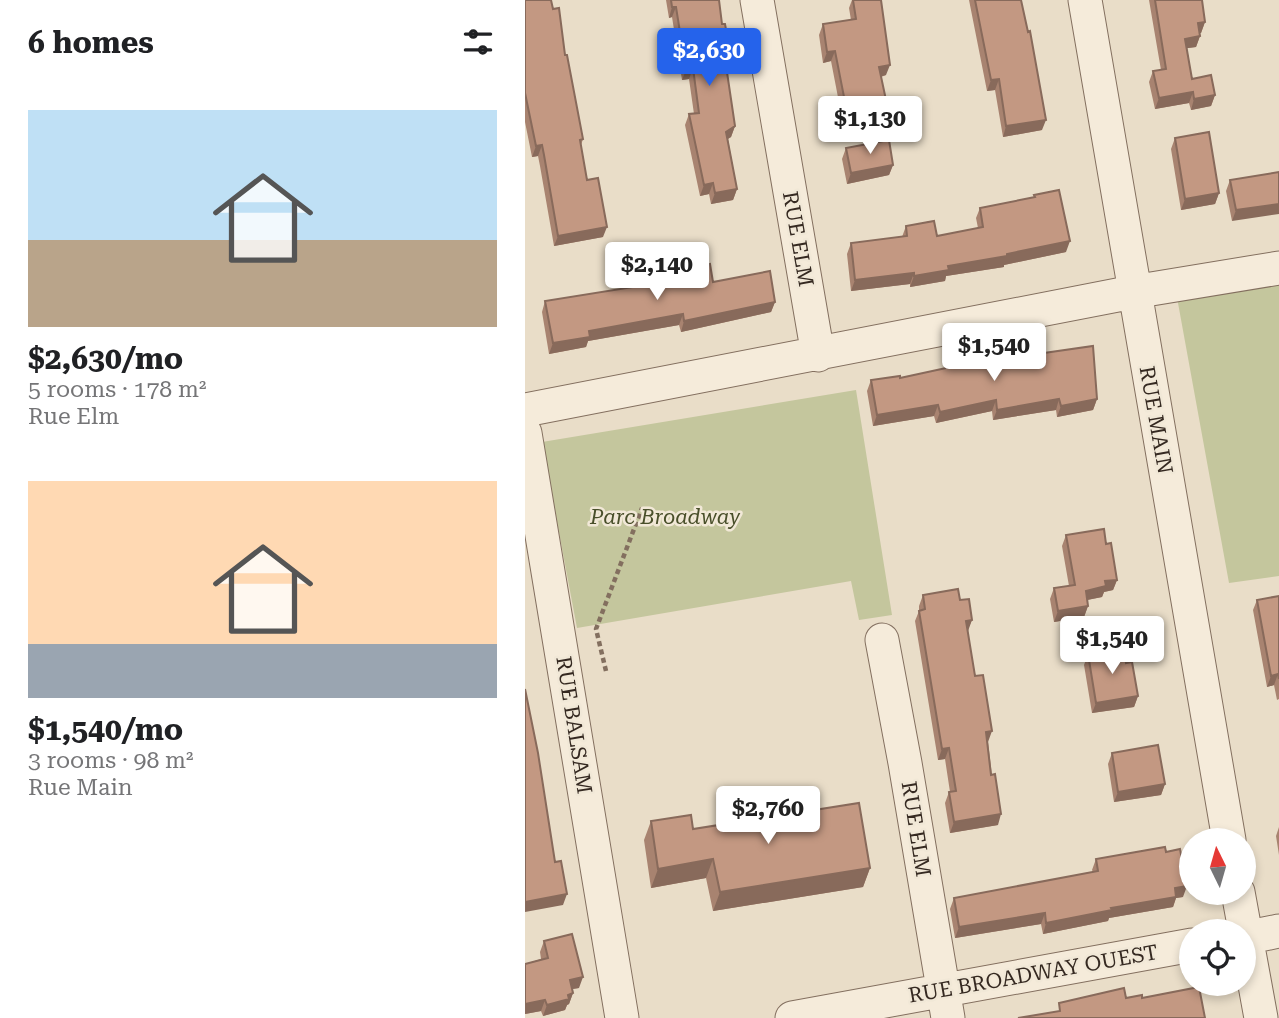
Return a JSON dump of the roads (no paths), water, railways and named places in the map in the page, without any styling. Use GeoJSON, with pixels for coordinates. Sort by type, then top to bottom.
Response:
{"type":"FeatureCollection","features":[{"type":"Feature","properties":{"kind":"street","name":"RUE ELM"},"geometry":{"type":"LineString","coordinates":[[757,0],[818,355]]}},
{"type":"Feature","properties":{"kind":"street","name":"RUE MAIN"},"geometry":{"type":"LineString","coordinates":[[1084,0],[1227,828]]}},
{"type":"Feature","properties":{"kind":"street"},"geometry":{"type":"LineString","coordinates":[[525,410],[1133,292],[1279,268]]}},
{"type":"Feature","properties":{"kind":"street","name":"RUE BALSAM"},"geometry":{"type":"LineString","coordinates":[[525,433],[622,1018]]}},
{"type":"Feature","properties":{"kind":"street","name":"RUE ELM"},"geometry":{"type":"LineString","coordinates":[[882,640],[945,1004]]}},
{"type":"Feature","properties":{"kind":"street"},"geometry":{"type":"LineString","coordinates":[[1256,936],[1279,931]]}},
{"type":"Feature","properties":{"kind":"street","name":"RUE BROADWAY OUEST"},"geometry":{"type":"LineString","coordinates":[[792,1018],[945,1004],[1179,948]]}},
{"type":"Feature","properties":{"kind":"street"},"geometry":{"type":"LineString","coordinates":[[1256,993],[1261,1018]]}},
{"type":"Feature","properties":{"kind":"park label","name":"Parc Broadway"},"geometry":{"type":"Point","coordinates":[665,517]}}]}
